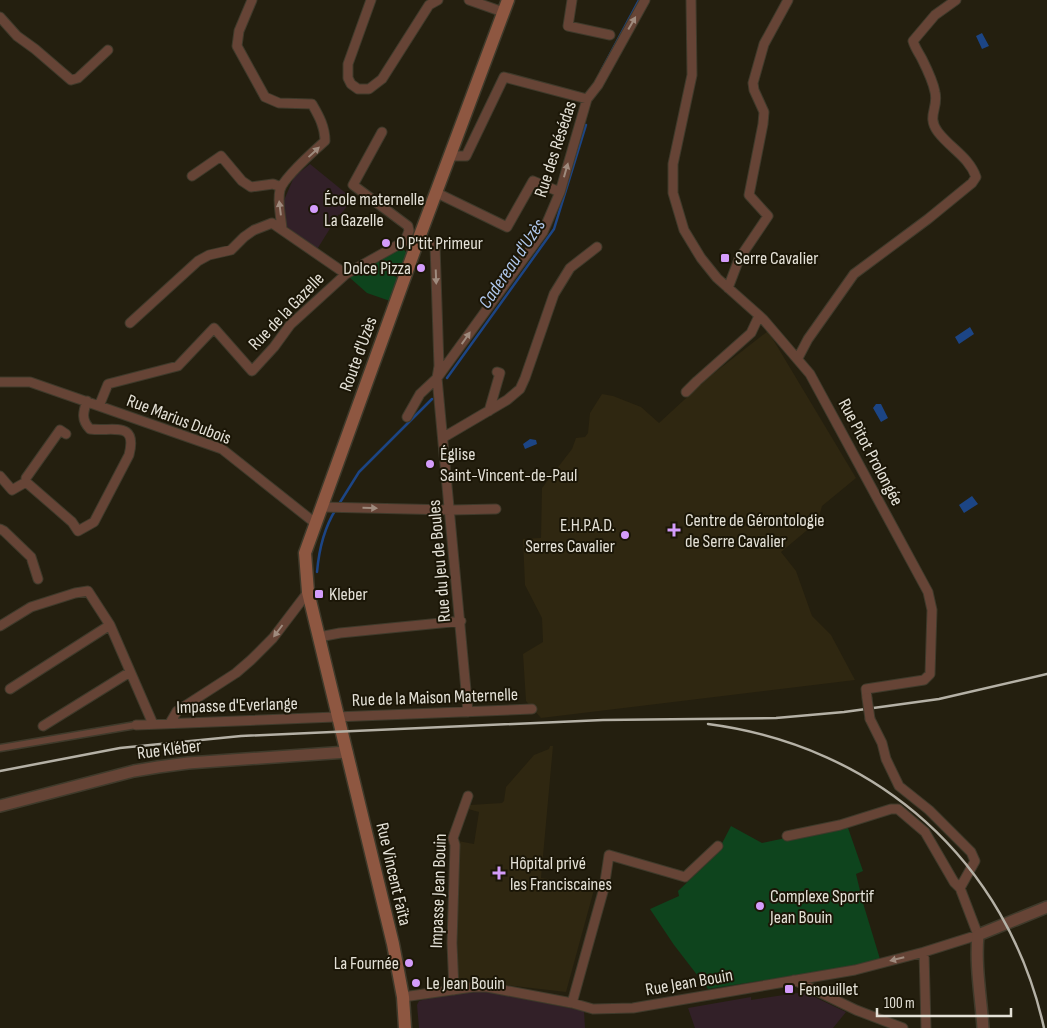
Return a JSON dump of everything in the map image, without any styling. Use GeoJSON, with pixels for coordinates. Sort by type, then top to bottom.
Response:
{"type":"FeatureCollection","features":[{"type":"Feature","properties":{"kind":"main road","name":"Route d'Uzès"},"geometry":{"type":"LineString","coordinates":[[340,723],[308,592],[305,553],[414,238],[438,192],[506,6]]}},
{"type":"Feature","properties":{"kind":"main road","name":"Rue Vincent Faïta"},"geometry":{"type":"LineString","coordinates":[[340,723],[393,944],[403,998],[404,1028]]}},
{"type":"Feature","properties":{"kind":"street"},"geometry":{"type":"LineString","coordinates":[[252,0],[239,31],[237,46],[265,97],[279,103],[312,104],[325,132],[325,141],[304,161],[281,188],[279,201],[282,229]]}},
{"type":"Feature","properties":{"kind":"street"},"geometry":{"type":"LineString","coordinates":[[371,0],[348,64],[348,78],[351,84],[358,89],[369,89],[382,79],[429,5],[438,0]]}},
{"type":"Feature","properties":{"kind":"street"},"geometry":{"type":"LineString","coordinates":[[468,0],[506,6]]}},
{"type":"Feature","properties":{"kind":"street"},"geometry":{"type":"LineString","coordinates":[[572,0],[568,26],[610,35]]}},
{"type":"Feature","properties":{"kind":"street","name":"Rue des Résédas"},"geometry":{"type":"LineString","coordinates":[[408,417],[420,394],[438,378],[543,232],[560,192],[587,99],[598,85],[645,0]]}},
{"type":"Feature","properties":{"kind":"street"},"geometry":{"type":"LineString","coordinates":[[691,0],[692,75],[673,164],[673,193],[684,230],[716,278],[759,316],[798,358],[808,339],[854,274],[928,219],[972,183],[976,177],[972,167],[938,133],[932,113],[936,103],[935,91],[913,41],[935,16],[956,0]]}},
{"type":"Feature","properties":{"kind":"street"},"geometry":{"type":"LineString","coordinates":[[728,288],[739,259],[768,216],[749,195],[764,112],[754,90],[753,83],[764,44],[788,0]]}},
{"type":"Feature","properties":{"kind":"street"},"geometry":{"type":"LineString","coordinates":[[0,17],[17,36],[71,80],[78,78],[108,50]]}},
{"type":"Feature","properties":{"kind":"street"},"geometry":{"type":"LineString","coordinates":[[450,156],[466,156],[504,77],[587,99]]}},
{"type":"Feature","properties":{"kind":"street"},"geometry":{"type":"LineString","coordinates":[[382,132],[353,185],[408,226],[414,238]]}},
{"type":"Feature","properties":{"kind":"street"},"geometry":{"type":"LineString","coordinates":[[192,176],[221,156],[242,181],[251,187],[273,184],[281,188]]}},
{"type":"Feature","properties":{"kind":"street"},"geometry":{"type":"LineString","coordinates":[[438,192],[507,227],[533,181],[560,192]]}},
{"type":"Feature","properties":{"kind":"street"},"geometry":{"type":"LineString","coordinates":[[130,323],[198,261],[209,255],[231,250],[244,236],[272,224],[346,274]]}},
{"type":"Feature","properties":{"kind":"street","name":"Rue de la Gazelle"},"geometry":{"type":"LineString","coordinates":[[99,406],[108,384],[178,366],[214,328],[252,371],[274,347],[290,325],[346,274],[414,238]]}},
{"type":"Feature","properties":{"kind":"street","name":"Rue du Jeu de Boules"},"geometry":{"type":"LineString","coordinates":[[414,238],[435,245],[438,378],[468,712]]}},
{"type":"Feature","properties":{"kind":"street"},"geometry":{"type":"LineString","coordinates":[[444,437],[508,400],[520,389],[526,378],[554,294],[570,268],[598,247]]}},
{"type":"Feature","properties":{"kind":"street"},"geometry":{"type":"LineString","coordinates":[[686,392],[697,380],[752,333],[759,316]]}},
{"type":"Feature","properties":{"kind":"street","name":"Rue Pitot Prolongée"},"geometry":{"type":"LineString","coordinates":[[798,358],[810,374],[928,592],[932,610],[930,674],[924,680],[866,689],[870,719],[899,786],[929,810],[971,852],[975,861],[960,888]]}},
{"type":"Feature","properties":{"kind":"street"},"geometry":{"type":"LineString","coordinates":[[489,412],[500,373],[497,372]]}},
{"type":"Feature","properties":{"kind":"street"},"geometry":{"type":"LineString","coordinates":[[0,382],[30,382],[99,406]]}},
{"type":"Feature","properties":{"kind":"street"},"geometry":{"type":"LineString","coordinates":[[26,482],[72,522],[78,531],[94,522],[129,455],[132,444],[125,431],[120,428],[90,429],[86,425],[83,413],[86,401]]}},
{"type":"Feature","properties":{"kind":"street","name":"Rue Marius Dubois"},"geometry":{"type":"LineString","coordinates":[[99,406],[222,449],[315,523]]}},
{"type":"Feature","properties":{"kind":"street"},"geometry":{"type":"LineString","coordinates":[[0,476],[12,490],[26,482],[26,478],[60,430],[66,434]]}},
{"type":"Feature","properties":{"kind":"street"},"geometry":{"type":"LineString","coordinates":[[321,507],[451,510],[496,508]]}},
{"type":"Feature","properties":{"kind":"street"},"geometry":{"type":"LineString","coordinates":[[0,529],[31,557],[38,579]]}},
{"type":"Feature","properties":{"kind":"street"},"geometry":{"type":"LineString","coordinates":[[0,625],[31,607],[75,593],[88,591],[110,625],[153,724]]}},
{"type":"Feature","properties":{"kind":"street"},"geometry":{"type":"LineString","coordinates":[[170,723],[177,712],[236,673],[251,660],[273,638],[308,592]]}},
{"type":"Feature","properties":{"kind":"street"},"geometry":{"type":"LineString","coordinates":[[319,638],[340,633],[461,621]]}},
{"type":"Feature","properties":{"kind":"street"},"geometry":{"type":"LineString","coordinates":[[10,689],[110,625]]}},
{"type":"Feature","properties":{"kind":"street"},"geometry":{"type":"LineString","coordinates":[[43,726],[130,672]]}},
{"type":"Feature","properties":{"kind":"street","name":"Rue de la Maison Maternelle"},"geometry":{"type":"LineString","coordinates":[[340,723],[486,710],[532,709]]}},
{"type":"Feature","properties":{"kind":"street","name":"Impasse d'Everlange"},"geometry":{"type":"LineString","coordinates":[[136,725],[170,723],[340,723]]}},
{"type":"Feature","properties":{"kind":"street"},"geometry":{"type":"LineString","coordinates":[[0,748],[136,725]]}},
{"type":"Feature","properties":{"kind":"street","name":"Rue Kléber"},"geometry":{"type":"LineString","coordinates":[[0,806],[124,773],[158,766],[347,752]]}},
{"type":"Feature","properties":{"kind":"street","name":"Impasse Jean Bouin"},"geometry":{"type":"LineString","coordinates":[[454,990],[452,943],[455,845],[453,838],[468,796]]}},
{"type":"Feature","properties":{"kind":"street"},"geometry":{"type":"LineString","coordinates":[[787,836],[840,825],[891,808],[898,809],[925,832],[954,882],[960,888],[978,935],[976,955],[983,1028]]}},
{"type":"Feature","properties":{"kind":"street"},"geometry":{"type":"LineString","coordinates":[[572,1003],[604,888],[609,855],[685,877],[718,846]]}},
{"type":"Feature","properties":{"kind":"street"},"geometry":{"type":"LineString","coordinates":[[978,935],[1047,907]]}},
{"type":"Feature","properties":{"kind":"street","name":"Rue Jean Bouin"},"geometry":{"type":"LineString","coordinates":[[403,998],[487,987],[572,1003],[593,1009],[633,1008],[855,970],[924,952],[978,935]]}},
{"type":"Feature","properties":{"kind":"street"},"geometry":{"type":"LineString","coordinates":[[924,952],[926,1028]]}},
{"type":"Feature","properties":{"kind":"street"},"geometry":{"type":"LineString","coordinates":[[794,980],[856,1010],[903,1028]]}},
{"type":"Feature","properties":{"kind":"shaded area","name":"École maternelle La Gazelle"},"geometry":{"type":"Polygon","coordinates":[[[310,164],[353,199],[339,214],[316,251],[284,224],[282,205],[294,177],[310,164]]]}},
{"type":"Feature","properties":{"kind":"shaded area","name":"Centre de Gérontologie de Serre Cavalier"},"geometry":{"type":"Polygon","coordinates":[[[768,331],[856,478],[822,506],[818,521],[781,552],[796,571],[812,616],[831,635],[855,680],[541,718],[526,701],[523,654],[543,642],[542,618],[525,585],[523,539],[541,538],[542,488],[572,449],[576,438],[585,437],[588,433],[590,413],[602,394],[613,396],[641,407],[659,423],[709,377],[768,331]]]}},
{"type":"Feature","properties":{"kind":"shaded area","name":"Hôpital privé les Franciscaines"},"geometry":{"type":"Polygon","coordinates":[[[550,746],[553,746],[541,878],[595,886],[566,992],[480,982],[465,984],[458,979],[456,847],[458,841],[474,844],[479,812],[468,809],[470,805],[502,803],[506,787],[534,755],[549,749],[550,746]]]}},
{"type":"Feature","properties":{"kind":"shaded area"},"geometry":{"type":"Polygon","coordinates":[[[484,991],[584,1011],[585,1028],[419,1028],[417,1005],[419,1001],[435,996],[484,991]]]}},
{"type":"Feature","properties":{"kind":"shaded area"},"geometry":{"type":"Polygon","coordinates":[[[804,992],[846,1012],[833,1028],[695,1028],[688,1008],[751,997],[751,1000],[804,992]]]}},
{"type":"Feature","properties":{"kind":"green space"},"geometry":{"type":"Polygon","coordinates":[[[400,246],[407,253],[400,271],[396,270],[394,276],[398,278],[390,301],[367,293],[349,277],[400,246]]]}},
{"type":"Feature","properties":{"kind":"green space","name":"Complexe Sportif Jean Bouin"},"geometry":{"type":"Polygon","coordinates":[[[847,825],[863,871],[856,874],[880,959],[863,965],[708,989],[674,945],[650,909],[679,896],[678,891],[716,855],[731,826],[762,843],[847,825]]]}},
{"type":"Feature","properties":{"kind":"water"},"geometry":{"type":"Polygon","coordinates":[[[982,33],[989,46],[982,49],[976,36],[982,33]]]}},
{"type":"Feature","properties":{"kind":"water"},"geometry":{"type":"Polygon","coordinates":[[[970,327],[974,334],[959,344],[955,337],[970,327]]]}},
{"type":"Feature","properties":{"kind":"water"},"geometry":{"type":"Polygon","coordinates":[[[876,404],[881,404],[888,418],[881,422],[873,408],[876,404]]]}},
{"type":"Feature","properties":{"kind":"water"},"geometry":{"type":"Polygon","coordinates":[[[530,439],[536,440],[537,444],[525,449],[523,444],[530,439]]]}},
{"type":"Feature","properties":{"kind":"water"},"geometry":{"type":"Polygon","coordinates":[[[972,496],[978,504],[964,513],[959,505],[972,496]]]}},
{"type":"Feature","properties":{"kind":"waterway","name":"Cadereau d'Uzès"},"geometry":{"type":"LineString","coordinates":[[601,71],[639,0]]}},
{"type":"Feature","properties":{"kind":"waterway","name":"Cadereau d'Uzès"},"geometry":{"type":"LineString","coordinates":[[447,378],[554,229],[586,125]]}},
{"type":"Feature","properties":{"kind":"waterway","name":"Cadereau d'Uzès"},"geometry":{"type":"LineString","coordinates":[[339,504],[359,472],[432,399]]}},
{"type":"Feature","properties":{"kind":"waterway","name":"Cadereau d'Uzès"},"geometry":{"type":"LineString","coordinates":[[317,572],[323,539],[336,509]]}},
{"type":"Feature","properties":{"kind":"railway"},"geometry":{"type":"LineString","coordinates":[[0,771],[120,748],[241,736],[603,720],[776,718],[844,712],[939,699],[1047,674]]}},
{"type":"Feature","properties":{"kind":"railway"},"geometry":{"type":"LineString","coordinates":[[708,724],[769,737],[827,757],[879,786],[926,822],[966,864],[1000,913],[1026,968],[1044,1028]]}},
{"type":"Feature","properties":{"kind":"place","name":"École maternelle La Gazelle"},"geometry":{"type":"Point","coordinates":[314,209]}},
{"type":"Feature","properties":{"kind":"place","name":"O P'tit Primeur"},"geometry":{"type":"Point","coordinates":[386,243]}},
{"type":"Feature","properties":{"kind":"place","name":"Serre Cavalier"},"geometry":{"type":"Point","coordinates":[725,258]}},
{"type":"Feature","properties":{"kind":"place","name":"Dolce Pizza"},"geometry":{"type":"Point","coordinates":[421,268]}},
{"type":"Feature","properties":{"kind":"place","name":"Église Saint-Vincent-de-Paul"},"geometry":{"type":"Point","coordinates":[430,464]}},
{"type":"Feature","properties":{"kind":"place","name":"Centre de Gérontologie de Serre Cavalier"},"geometry":{"type":"Point","coordinates":[674,530]}},
{"type":"Feature","properties":{"kind":"place","name":"E.H.P.A.D. Serres Cavalier"},"geometry":{"type":"Point","coordinates":[625,535]}},
{"type":"Feature","properties":{"kind":"place","name":"Kleber"},"geometry":{"type":"Point","coordinates":[319,594]}},
{"type":"Feature","properties":{"kind":"place","name":"Hôpital privé les Franciscaines"},"geometry":{"type":"Point","coordinates":[499,873]}},
{"type":"Feature","properties":{"kind":"place","name":"Complexe Sportif Jean Bouin"},"geometry":{"type":"Point","coordinates":[760,906]}},
{"type":"Feature","properties":{"kind":"place","name":"La Fournée"},"geometry":{"type":"Point","coordinates":[409,963]}},
{"type":"Feature","properties":{"kind":"place","name":"Le Jean Bouin"},"geometry":{"type":"Point","coordinates":[416,983]}},
{"type":"Feature","properties":{"kind":"place","name":"Fenouillet"},"geometry":{"type":"Point","coordinates":[789,989]}}]}
